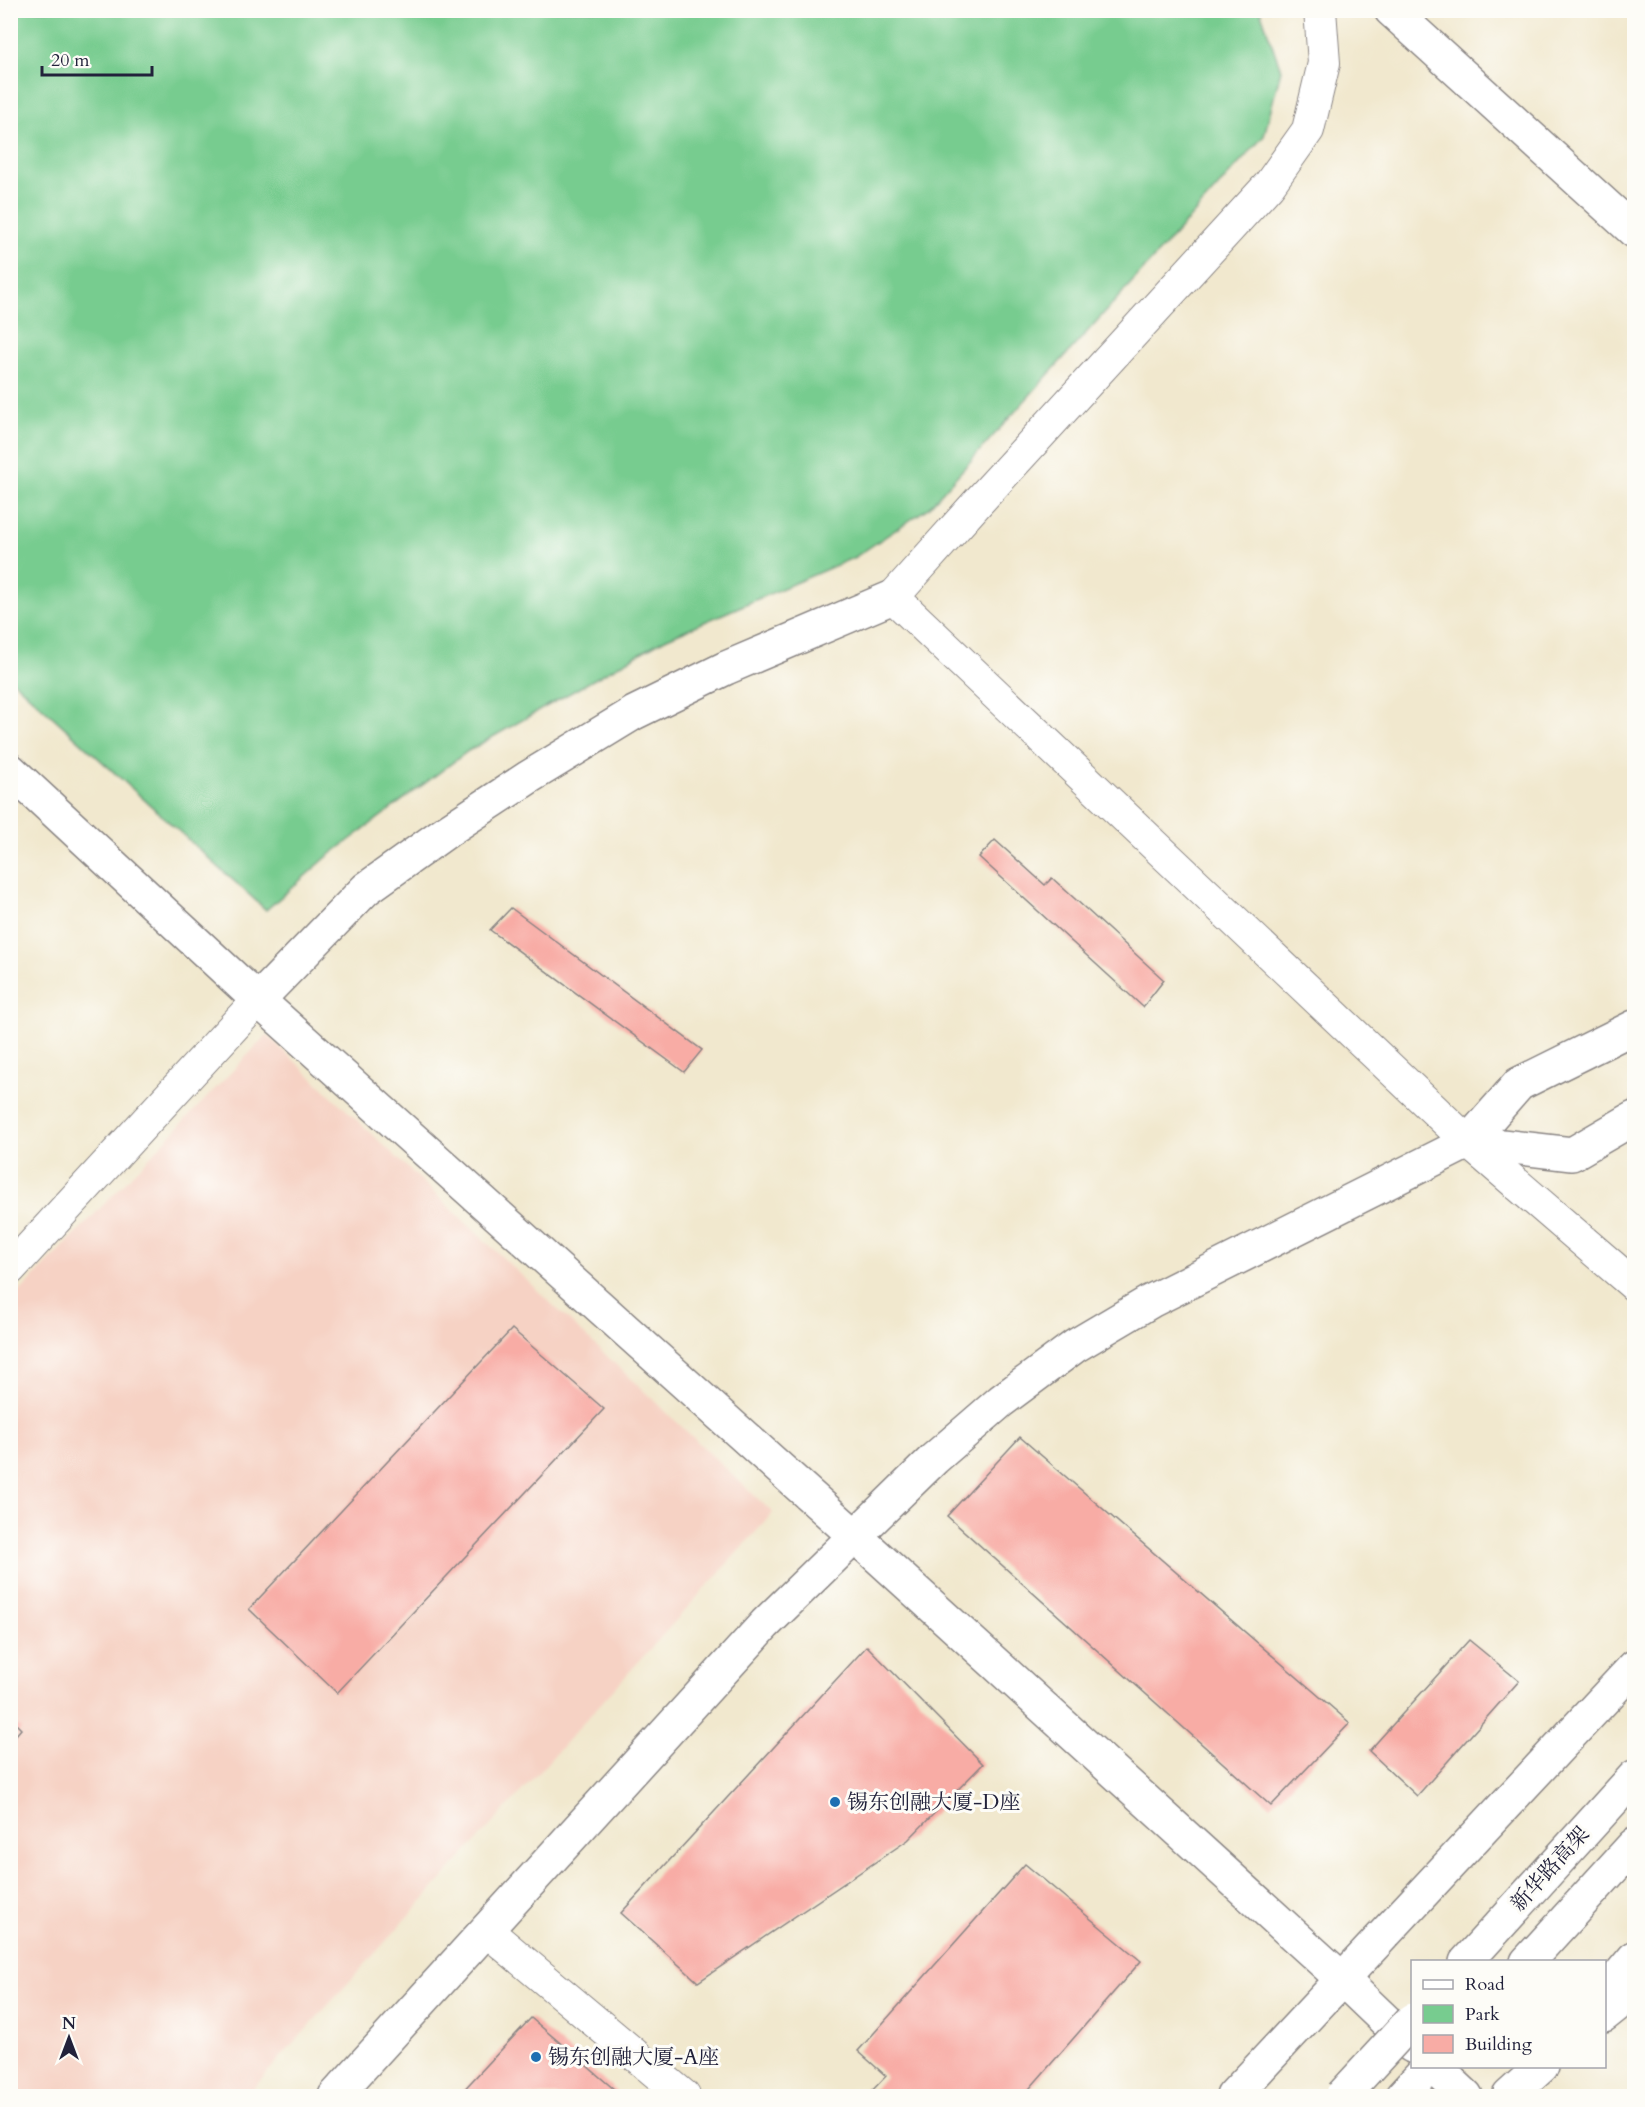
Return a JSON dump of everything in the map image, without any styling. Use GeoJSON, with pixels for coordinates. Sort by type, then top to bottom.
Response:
{"type":"FeatureCollection","features":[{"type":"Feature","properties":{"kind":"main road"},"geometry":{"type":"LineString","coordinates":[[1391,10],[1635,231]]}},
{"type":"Feature","properties":{"kind":"main road"},"geometry":{"type":"LineString","coordinates":[[258,1000],[366,889],[447,831],[529,777],[634,713],[726,668],[893,597]]}},
{"type":"Feature","properties":{"kind":"main road"},"geometry":{"type":"LineString","coordinates":[[10,770],[258,1000],[855,1536],[1411,2044]]}},
{"type":"Feature","properties":{"kind":"main road"},"geometry":{"type":"LineString","coordinates":[[334,2097],[765,1624],[934,1459],[1001,1401],[1076,1346],[1150,1301],[1468,1142],[1519,1084],[1635,1027]]}},
{"type":"Feature","properties":{"kind":"main road"},"geometry":{"type":"LineString","coordinates":[[1468,1142],[1572,1154],[1635,1118]]}},
{"type":"Feature","properties":{"kind":"main road"},"geometry":{"type":"LineString","coordinates":[[1233,2097],[1635,1667]]}},
{"type":"Feature","properties":{"kind":"main road","name":"新华路高架"},"geometry":{"type":"LineString","coordinates":[[1468,1960],[1635,1777]]}},
{"type":"Feature","properties":{"kind":"main road"},"geometry":{"type":"LineString","coordinates":[[1529,1960],[1635,1845]]}},
{"type":"Feature","properties":{"kind":"main road"},"geometry":{"type":"LineString","coordinates":[[1606,1993],[1635,1958]]}},
{"type":"Feature","properties":{"kind":"main road"},"geometry":{"type":"LineString","coordinates":[[1606,2014],[1635,1990]]}},
{"type":"Feature","properties":{"kind":"main road"},"geometry":{"type":"LineString","coordinates":[[1342,2097],[1411,2022]]}},
{"type":"Feature","properties":{"kind":"main road"},"geometry":{"type":"LineString","coordinates":[[1402,2097],[1431,2068]]}},
{"type":"Feature","properties":{"kind":"main road"},"geometry":{"type":"LineString","coordinates":[[1433,2068],[1466,2097]]}},
{"type":"Feature","properties":{"kind":"main road"},"geometry":{"type":"LineString","coordinates":[[1509,2097],[1542,2068]]}},
{"type":"Feature","properties":{"kind":"main road"},"geometry":{"type":"LineString","coordinates":[[1519,2097],[1542,2068]]}},
{"type":"Feature","properties":{"kind":"street"},"geometry":{"type":"LineString","coordinates":[[1320,10],[1324,63],[1308,130],[1269,185],[893,597],[1468,1142],[1635,1285]]}},
{"type":"Feature","properties":{"kind":"street"},"geometry":{"type":"LineString","coordinates":[[10,1269],[258,1000]]}},
{"type":"Feature","properties":{"kind":"street"},"geometry":{"type":"LineString","coordinates":[[486,1930],[684,2097]]}},
{"type":"Feature","properties":{"kind":"shaded area"},"geometry":{"type":"Polygon","coordinates":[[[267,1035],[773,1513],[246,2096],[11,2096],[10,1302],[267,1035]]]}},
{"type":"Feature","properties":{"kind":"green space"},"geometry":{"type":"Polygon","coordinates":[[[11,10],[1260,10],[1281,70],[1264,136],[928,508],[855,557],[665,639],[468,751],[327,857],[266,910],[11,679],[11,10]]]}},
{"type":"Feature","properties":{"kind":"building"},"geometry":{"type":"Polygon","coordinates":[[[995,840],[1045,885],[1052,878],[1164,980],[1143,1007],[979,857],[995,840]]]}},
{"type":"Feature","properties":{"kind":"building"},"geometry":{"type":"Polygon","coordinates":[[[511,908],[702,1050],[684,1072],[490,930],[511,908]]]}},
{"type":"Feature","properties":{"kind":"building"},"geometry":{"type":"Polygon","coordinates":[[[512,1329],[604,1409],[337,1693],[249,1609],[512,1329]]]}},
{"type":"Feature","properties":{"kind":"building"},"geometry":{"type":"Polygon","coordinates":[[[1020,1437],[1350,1723],[1271,1806],[947,1516],[1020,1437]]]}},
{"type":"Feature","properties":{"kind":"building"},"geometry":{"type":"Polygon","coordinates":[[[1469,1640],[1519,1681],[1417,1796],[1369,1751],[1469,1640]]]}},
{"type":"Feature","properties":{"kind":"building","name":"锡东创融大厦-D座"},"geometry":{"type":"Polygon","coordinates":[[[867,1646],[983,1764],[908,1840],[698,1982],[621,1913],[867,1646]]]}},
{"type":"Feature","properties":{"kind":"building"},"geometry":{"type":"Polygon","coordinates":[[[10,1718],[21,1729],[10,1742],[10,1718]]]}},
{"type":"Feature","properties":{"kind":"building"},"geometry":{"type":"Polygon","coordinates":[[[1025,1864],[1141,1961],[1023,2096],[867,2096],[886,2076],[858,2051],[1025,1864]]]}},
{"type":"Feature","properties":{"kind":"building","name":"锡东创融大厦-A座"},"geometry":{"type":"Polygon","coordinates":[[[531,2018],[622,2096],[458,2096],[531,2018]]]}},
{"type":"Feature","properties":{"kind":"place","name":"锡东创融大厦-D座"},"geometry":{"type":"Point","coordinates":[835,1802]}},
{"type":"Feature","properties":{"kind":"place","name":"锡东创融大厦-A座"},"geometry":{"type":"Point","coordinates":[536,2057]}}]}
